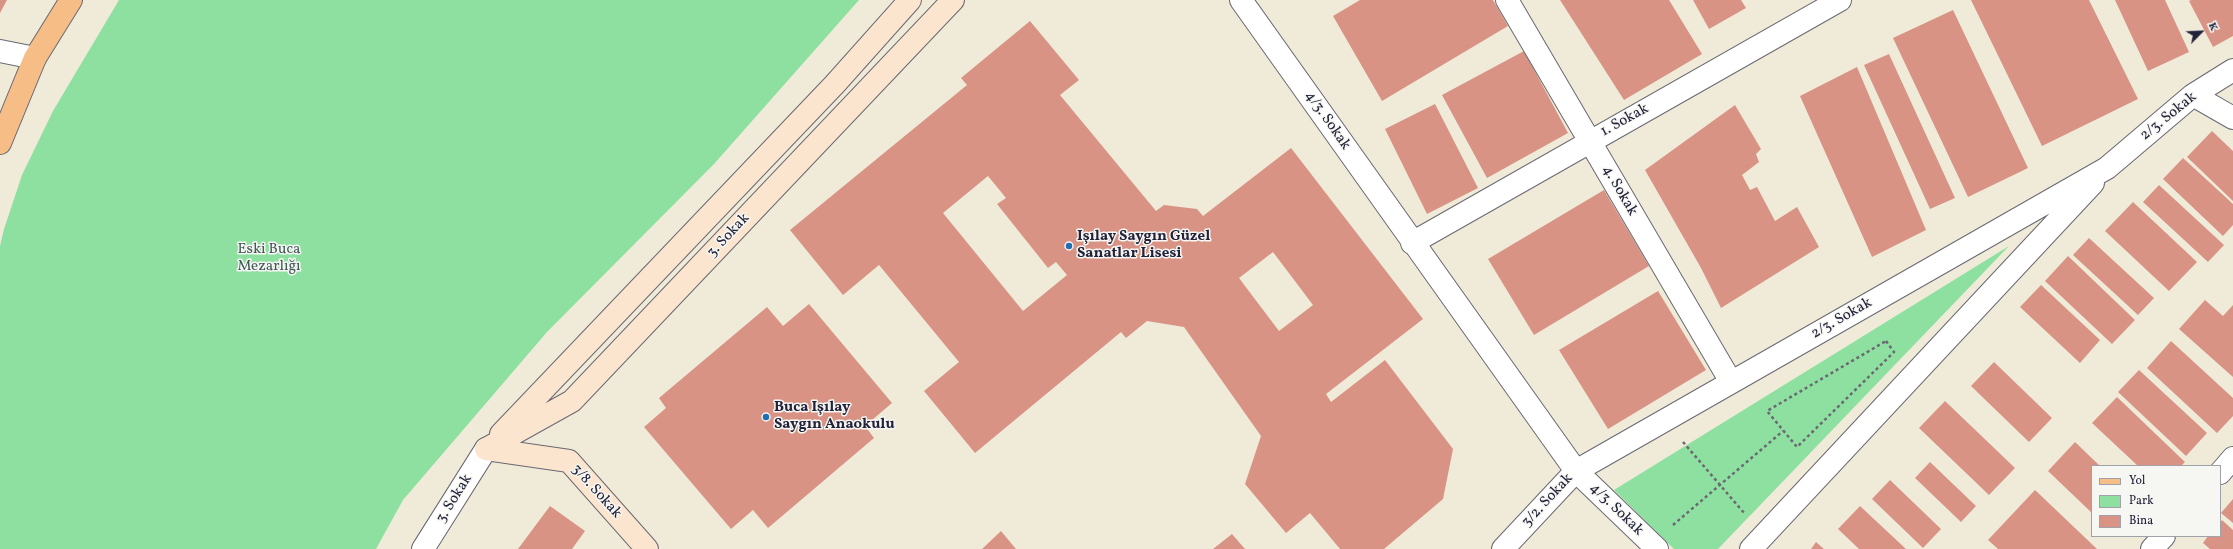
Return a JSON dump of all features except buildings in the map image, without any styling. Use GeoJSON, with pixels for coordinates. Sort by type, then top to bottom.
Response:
{"type":"FeatureCollection","features":[{"type":"Feature","properties":{"kind":"main road"},"geometry":{"type":"LineString","coordinates":[[0,143],[35,58],[72,0]]}},
{"type":"Feature","properties":{"kind":"main road","name":"3. Sokak"},"geometry":{"type":"LineString","coordinates":[[486,449],[835,84],[910,0]]}},
{"type":"Feature","properties":{"kind":"main road","name":"3. Sokak"},"geometry":{"type":"LineString","coordinates":[[486,449],[572,401],[954,0]]}},
{"type":"Feature","properties":{"kind":"main road","name":"3/8. Sokak"},"geometry":{"type":"LineString","coordinates":[[486,449],[569,461],[647,549]]}},
{"type":"Feature","properties":{"kind":"street","name":"4/3. Sokak"},"geometry":{"type":"LineString","coordinates":[[1241,0],[1412,243],[1576,471],[1654,546]]}},
{"type":"Feature","properties":{"kind":"street","name":"4. Sokak"},"geometry":{"type":"LineString","coordinates":[[1507,0],[1731,382]]}},
{"type":"Feature","properties":{"kind":"street","name":"1. Sokak"},"geometry":{"type":"LineString","coordinates":[[1412,243],[1840,0]]}},
{"type":"Feature","properties":{"kind":"street"},"geometry":{"type":"LineString","coordinates":[[0,51],[35,58]]}},
{"type":"Feature","properties":{"kind":"street","name":"2/3. Sokak"},"geometry":{"type":"LineString","coordinates":[[1758,542],[2107,168],[2193,95],[2233,70]]}},
{"type":"Feature","properties":{"kind":"street"},"geometry":{"type":"LineString","coordinates":[[2193,95],[2233,118]]}},
{"type":"Feature","properties":{"kind":"street","name":"2/3. Sokak"},"geometry":{"type":"LineString","coordinates":[[1576,471],[2107,168]]}},
{"type":"Feature","properties":{"kind":"street","name":"3. Sokak"},"geometry":{"type":"LineString","coordinates":[[423,549],[486,449]]}},
{"type":"Feature","properties":{"kind":"street"},"geometry":{"type":"LineString","coordinates":[[2221,472],[2233,458]]}},
{"type":"Feature","properties":{"kind":"street","name":"3/2. Sokak"},"geometry":{"type":"LineString","coordinates":[[1504,549],[1576,471]]}},
{"type":"Feature","properties":{"kind":"street"},"geometry":{"type":"LineString","coordinates":[[2152,549],[2163,537]]}},
{"type":"Feature","properties":{"kind":"path"},"geometry":{"type":"LineString","coordinates":[[1886,341],[1894,352],[1797,447],[1783,431],[1767,411],[1886,341]]}},
{"type":"Feature","properties":{"kind":"path"},"geometry":{"type":"LineString","coordinates":[[1665,420],[1719,485],[1758,542]]}},
{"type":"Feature","properties":{"kind":"path"},"geometry":{"type":"LineString","coordinates":[[1654,546],[1719,485],[1783,431]]}},
{"type":"Feature","properties":{"kind":"green space","name":"Eski Buca Mezarlığı"},"geometry":{"type":"Polygon","coordinates":[[[119,0],[859,0],[714,164],[547,332],[403,500],[376,549],[0,549],[0,246],[4,229],[22,175],[53,111],[119,0]]]}},
{"type":"Feature","properties":{"kind":"green space"},"geometry":{"type":"Polygon","coordinates":[[[2009,246],[1718,549],[1674,549],[1614,490],[2009,246]]]}},
{"type":"Feature","properties":{"kind":"place","name":"Işılay Saygın Güzel Sanatlar Lisesi"},"geometry":{"type":"Point","coordinates":[1069,246]}},
{"type":"Feature","properties":{"kind":"place","name":"Buca Işılay Saygın Anaokulu"},"geometry":{"type":"Point","coordinates":[766,417]}}]}
